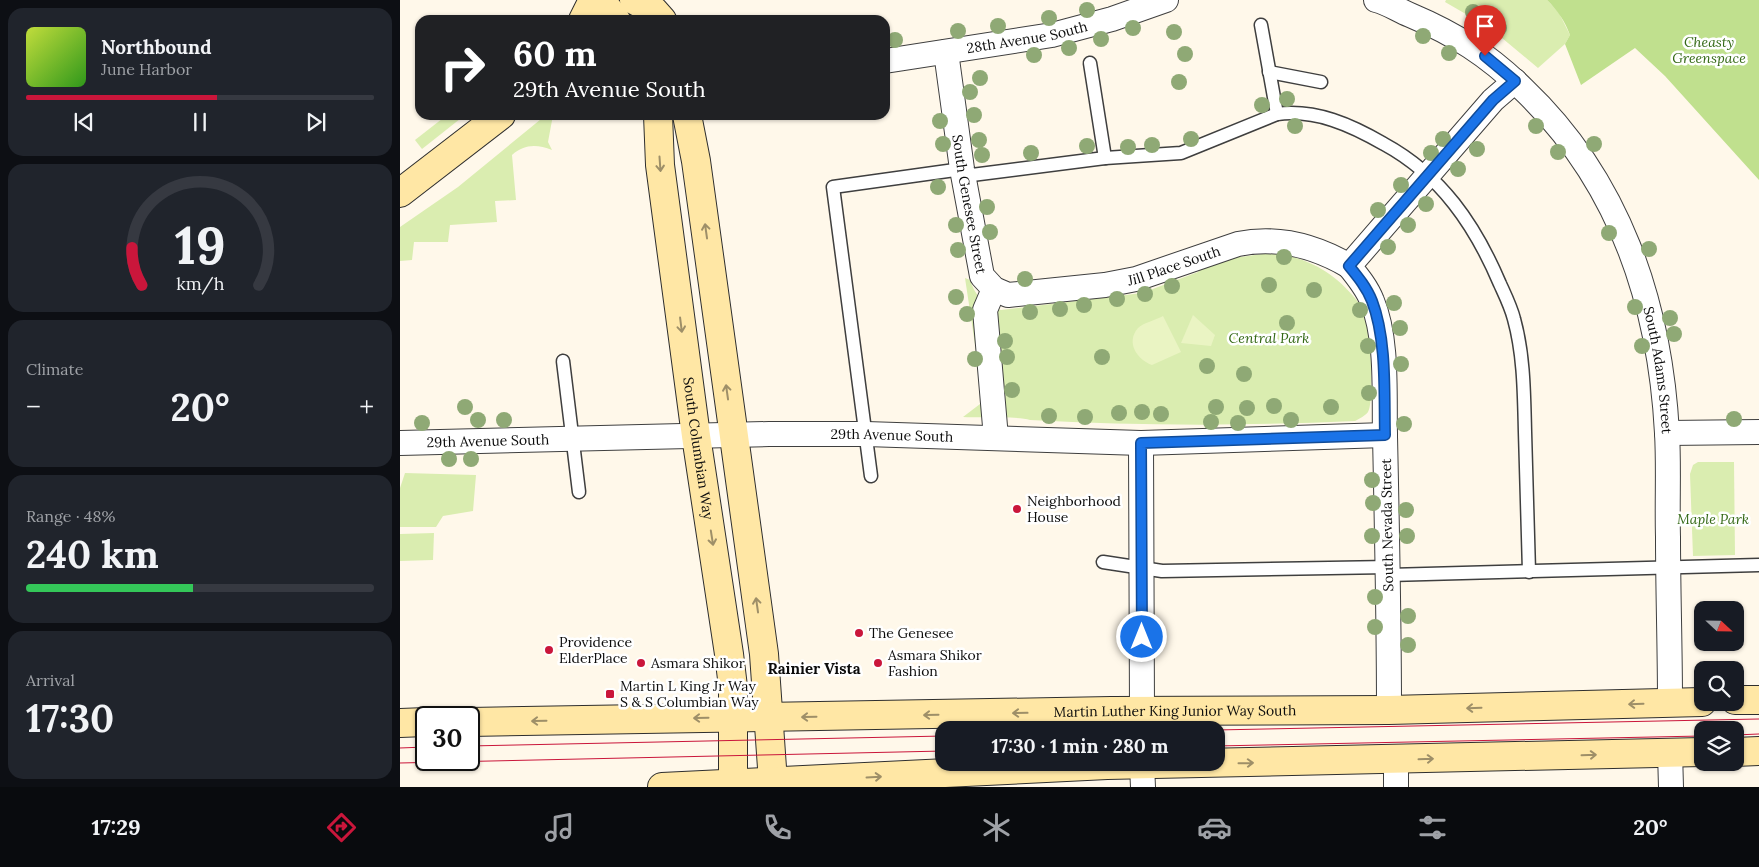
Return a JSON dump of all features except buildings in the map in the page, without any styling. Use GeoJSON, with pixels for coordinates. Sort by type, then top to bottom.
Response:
{"type":"FeatureCollection","features":[{"type":"Feature","properties":{"kind":"main road"},"geometry":{"type":"LineString","coordinates":[[586,15],[593,0]]}},
{"type":"Feature","properties":{"kind":"main road"},"geometry":{"type":"LineString","coordinates":[[601,0],[612,15]]}},
{"type":"Feature","properties":{"kind":"main road"},"geometry":{"type":"LineString","coordinates":[[634,0],[658,15]]}},
{"type":"Feature","properties":{"kind":"main road"},"geometry":{"type":"LineString","coordinates":[[400,192],[494,120]]}},
{"type":"Feature","properties":{"kind":"main road","name":"South Columbian Way"},"geometry":{"type":"LineString","coordinates":[[658,120],[660,165],[696,436],[730,654],[733,717],[732,785]]}},
{"type":"Feature","properties":{"kind":"main road"},"geometry":{"type":"LineString","coordinates":[[688,120],[696,161],[764,654],[773,785]]}},
{"type":"Feature","properties":{"kind":"main road"},"geometry":{"type":"LineString","coordinates":[[1744,700],[1759,700]]}},
{"type":"Feature","properties":{"kind":"main road","name":"Martin Luther King Junior Way South"},"geometry":{"type":"LineString","coordinates":[[480,722],[1142,711],[1389,710],[1694,702]]}},
{"type":"Feature","properties":{"kind":"main road"},"geometry":{"type":"LineString","coordinates":[[400,723],[415,722]]}},
{"type":"Feature","properties":{"kind":"main road"},"geometry":{"type":"LineString","coordinates":[[1744,752],[1759,751]]}},
{"type":"Feature","properties":{"kind":"main road"},"geometry":{"type":"LineString","coordinates":[[662,787],[1143,776],[1396,760],[1694,752]]}},
{"type":"Feature","properties":{"kind":"street","name":"28th Avenue South"},"geometry":{"type":"LineString","coordinates":[[890,60],[1080,29],[1166,0]]}},
{"type":"Feature","properties":{"kind":"street"},"geometry":{"type":"LineString","coordinates":[[1349,266],[1493,100],[1515,81],[1497,64],[1461,39],[1376,0]]}},
{"type":"Feature","properties":{"kind":"street","name":"South Genesee Street"},"geometry":{"type":"LineString","coordinates":[[946,52],[963,173],[982,276],[994,289],[985,310],[996,438]]}},
{"type":"Feature","properties":{"kind":"street","name":"South Adams Street"},"geometry":{"type":"LineString","coordinates":[[1515,81],[1546,112],[1577,151],[1613,208],[1632,253],[1650,311],[1660,370],[1667,433],[1670,703]]}},
{"type":"Feature","properties":{"kind":"street","name":"Jill Place South"},"geometry":{"type":"LineString","coordinates":[[994,289],[1008,295],[1104,285],[1136,279],[1238,244],[1255,241],[1287,242],[1319,250],[1349,266]]}},
{"type":"Feature","properties":{"kind":"street","name":"South Nevada Street"},"geometry":{"type":"LineString","coordinates":[[1349,266],[1364,285],[1372,301],[1378,325],[1383,366],[1389,571],[1389,710]]}},
{"type":"Feature","properties":{"kind":"street"},"geometry":{"type":"LineString","coordinates":[[1667,433],[1759,432]]}},
{"type":"Feature","properties":{"kind":"street","name":"29th Avenue South"},"geometry":{"type":"LineString","coordinates":[[400,443],[571,438],[866,434],[1141,443],[1385,435]]}},
{"type":"Feature","properties":{"kind":"street"},"geometry":{"type":"LineString","coordinates":[[1141,443],[1142,711]]}},
{"type":"Feature","properties":{"kind":"street"},"geometry":{"type":"LineString","coordinates":[[1670,752],[1671,787]]}},
{"type":"Feature","properties":{"kind":"street"},"geometry":{"type":"LineString","coordinates":[[1396,760],[1396,787]]}},
{"type":"Feature","properties":{"kind":"lane"},"geometry":{"type":"LineString","coordinates":[[1261,25],[1277,114]]}},
{"type":"Feature","properties":{"kind":"lane"},"geometry":{"type":"LineString","coordinates":[[1090,63],[1105,158]]}},
{"type":"Feature","properties":{"kind":"lane"},"geometry":{"type":"LineString","coordinates":[[1270,72],[1321,82]]}},
{"type":"Feature","properties":{"kind":"lane"},"geometry":{"type":"LineString","coordinates":[[871,476],[833,187],[1105,158],[1181,153],[1277,114],[1294,112],[1310,114],[1350,127],[1400,152],[1428,174],[1468,220],[1487,254],[1514,317],[1523,372],[1530,572]]}},
{"type":"Feature","properties":{"kind":"lane"},"geometry":{"type":"LineString","coordinates":[[563,361],[579,492]]}},
{"type":"Feature","properties":{"kind":"lane"},"geometry":{"type":"LineString","coordinates":[[1103,562],[1162,571],[1530,572],[1759,565]]}},
{"type":"Feature","properties":{"kind":"green space"},"geometry":{"type":"Polygon","coordinates":[[[1446,0],[1547,0],[1559,13],[1570,35],[1565,44],[1538,68],[1490,28],[1445,2],[1446,0]]]}},
{"type":"Feature","properties":{"kind":"green space","name":"Cheasty Greenspace"},"geometry":{"type":"Polygon","coordinates":[[[1547,0],[1759,0],[1759,180],[1665,76],[1635,48],[1581,85],[1565,44],[1570,35],[1568,30],[1561,16],[1547,0]]]}},
{"type":"Feature","properties":{"kind":"green space"},"geometry":{"type":"Polygon","coordinates":[[[441,120],[459,120],[422,149],[415,140],[441,120]]]}},
{"type":"Feature","properties":{"kind":"green space"},"geometry":{"type":"Polygon","coordinates":[[[540,120],[552,120],[548,142],[552,150],[531,146],[521,149],[512,155],[516,200],[495,201],[497,222],[450,225],[448,242],[414,242],[412,260],[400,261],[400,227],[458,187],[540,120]]]}},
{"type":"Feature","properties":{"kind":"green space","name":"Central Park"},"geometry":{"type":"Polygon","coordinates":[[[1276,252],[1319,267],[1345,287],[1361,306],[1368,331],[1371,355],[1371,396],[1368,412],[1355,421],[1192,425],[963,417],[980,404],[982,391],[965,278],[970,280],[981,300],[1001,310],[1142,293],[1198,272],[1204,265],[1234,253],[1241,257],[1276,252]]]}},
{"type":"Feature","properties":{"kind":"green space"},"geometry":{"type":"Polygon","coordinates":[[[1193,315],[1215,335],[1211,346],[1181,343],[1193,315]]]}},
{"type":"Feature","properties":{"kind":"green space"},"geometry":{"type":"Polygon","coordinates":[[[1163,316],[1181,352],[1152,365],[1142,359],[1135,350],[1133,345],[1134,334],[1140,326],[1163,316]]]}},
{"type":"Feature","properties":{"kind":"green space","name":"Maple Park"},"geometry":{"type":"Polygon","coordinates":[[[1698,462],[1734,462],[1735,555],[1693,556],[1690,474],[1693,465],[1698,462]]]}},
{"type":"Feature","properties":{"kind":"green space"},"geometry":{"type":"Polygon","coordinates":[[[405,473],[476,475],[473,511],[443,516],[436,527],[400,527],[400,488],[405,473]]]}},
{"type":"Feature","properties":{"kind":"green space"},"geometry":{"type":"Polygon","coordinates":[[[434,533],[433,560],[400,561],[400,534],[434,533]]]}},
{"type":"Feature","properties":{"kind":"tram line"},"geometry":{"type":"LineString","coordinates":[[1225,730],[1759,719]]}},
{"type":"Feature","properties":{"kind":"tram line"},"geometry":{"type":"LineString","coordinates":[[1744,735],[1759,734]]}},
{"type":"Feature","properties":{"kind":"tram line"},"geometry":{"type":"LineString","coordinates":[[480,746],[935,736]]}},
{"type":"Feature","properties":{"kind":"tram line"},"geometry":{"type":"LineString","coordinates":[[1225,746],[1694,736]]}},
{"type":"Feature","properties":{"kind":"tram line"},"geometry":{"type":"LineString","coordinates":[[400,748],[415,747]]}},
{"type":"Feature","properties":{"kind":"tram line"},"geometry":{"type":"LineString","coordinates":[[400,763],[935,751]]}},
{"type":"Feature","properties":{"kind":"place","name":"Neighborhood House"},"geometry":{"type":"Point","coordinates":[1017,509]}},
{"type":"Feature","properties":{"kind":"place","name":"The Genesee"},"geometry":{"type":"Point","coordinates":[859,633]}},
{"type":"Feature","properties":{"kind":"place","name":"Providence ElderPlace"},"geometry":{"type":"Point","coordinates":[549,650]}},
{"type":"Feature","properties":{"kind":"place","name":"Asmara Shikor"},"geometry":{"type":"Point","coordinates":[641,663]}},
{"type":"Feature","properties":{"kind":"place","name":"Asmara Shikor Fashion"},"geometry":{"type":"Point","coordinates":[878,663]}},
{"type":"Feature","properties":{"kind":"place","name":"Martin L King Jr Way S & S Columbian Way"},"geometry":{"type":"Point","coordinates":[610,694]}},
{"type":"Feature","properties":{"kind":"district","name":"Rainier Vista"},"geometry":{"type":"Point","coordinates":[814,669]}},
{"type":"Feature","properties":{"kind":"route"},"geometry":{"type":"LineString","coordinates":[[1142,637],[1141,443],[1385,435],[1383,366],[1378,325],[1372,301],[1364,285],[1349,266],[1493,100],[1515,81],[1497,64],[1485,56]]}}]}
